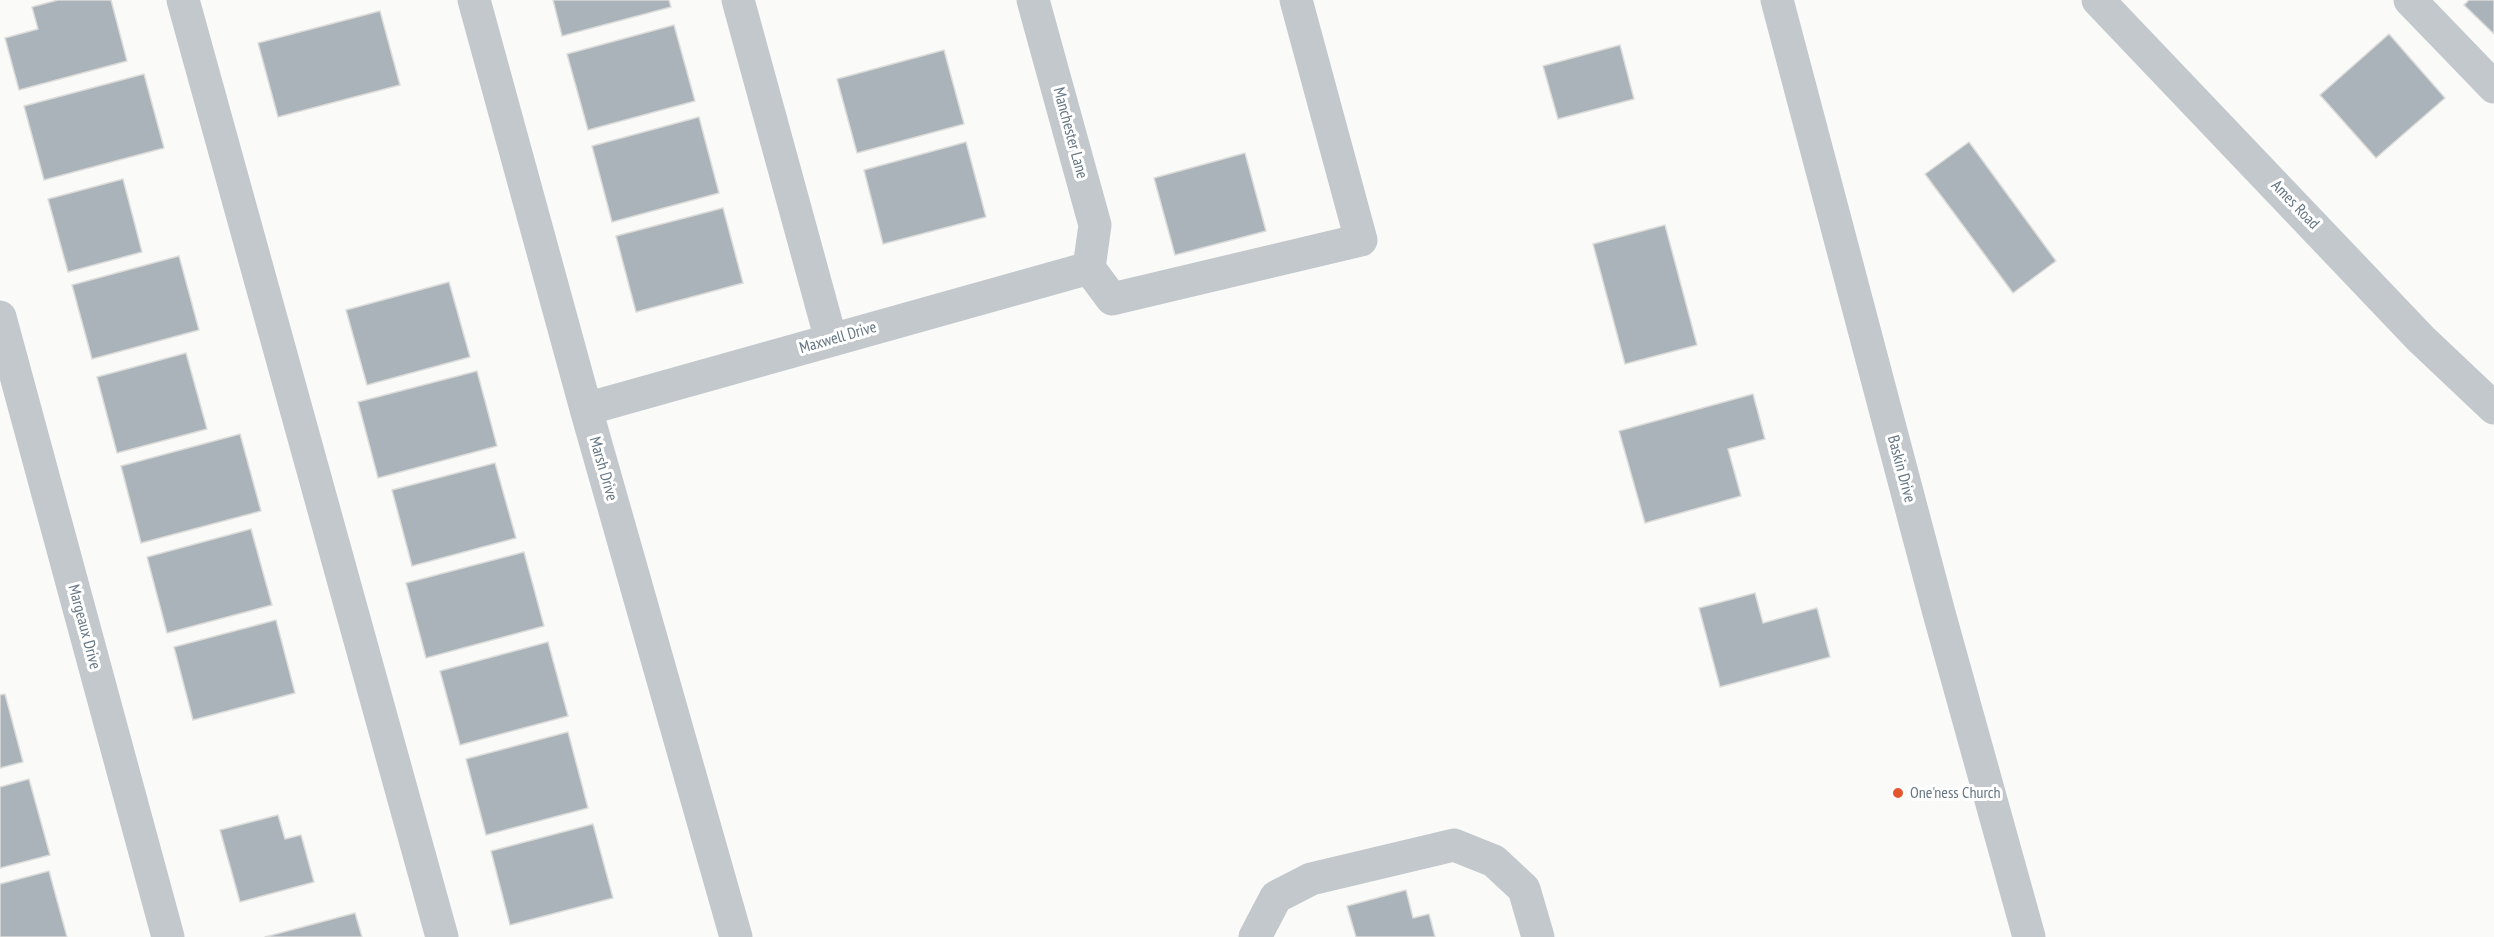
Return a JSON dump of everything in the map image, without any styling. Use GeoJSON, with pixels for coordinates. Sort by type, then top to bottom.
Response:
{"type":"FeatureCollection","features":[{"type":"Feature","properties":{"kind":"street"},"geometry":{"type":"LineString","coordinates":[[183,0],[442,937]]}},
{"type":"Feature","properties":{"kind":"street","name":"Marsh Drive"},"geometry":{"type":"LineString","coordinates":[[474,0],[586,409],[736,937]]}},
{"type":"Feature","properties":{"kind":"street"},"geometry":{"type":"LineString","coordinates":[[738,0],[831,340]]}},
{"type":"Feature","properties":{"kind":"street","name":"Manchester Lane"},"geometry":{"type":"LineString","coordinates":[[1033,0],[1095,225],[1089,268]]}},
{"type":"Feature","properties":{"kind":"street"},"geometry":{"type":"LineString","coordinates":[[1089,268],[1112,299],[1361,240],[1296,0]]}},
{"type":"Feature","properties":{"kind":"street","name":"Baskin Drive"},"geometry":{"type":"LineString","coordinates":[[1777,0],[1939,613],[2029,937]]}},
{"type":"Feature","properties":{"kind":"street","name":"Ames Road"},"geometry":{"type":"LineString","coordinates":[[2098,0],[2421,339],[2494,408]]}},
{"type":"Feature","properties":{"kind":"street"},"geometry":{"type":"LineString","coordinates":[[2410,0],[2494,87]]}},
{"type":"Feature","properties":{"kind":"street","name":"Maxwell Drive"},"geometry":{"type":"LineString","coordinates":[[586,409],[1089,268]]}},
{"type":"Feature","properties":{"kind":"street","name":"Margeaux Drive"},"geometry":{"type":"LineString","coordinates":[[0,317],[168,937]]}},
{"type":"Feature","properties":{"kind":"street"},"geometry":{"type":"LineString","coordinates":[[1255,937],[1276,897],[1311,879],[1454,845],[1494,861],[1524,889],[1538,937]]}},
{"type":"Feature","properties":{"kind":"building"},"geometry":{"type":"Polygon","coordinates":[[[58,0],[111,0],[127,61],[19,90],[5,38],[38,29],[32,7],[58,0]]]}},
{"type":"Feature","properties":{"kind":"building"},"geometry":{"type":"Polygon","coordinates":[[[553,0],[669,0],[671,7],[562,36],[553,0]]]}},
{"type":"Feature","properties":{"kind":"building"},"geometry":{"type":"Polygon","coordinates":[[[2469,0],[2494,0],[2494,34],[2464,5],[2469,0]]]}},
{"type":"Feature","properties":{"kind":"building"},"geometry":{"type":"Polygon","coordinates":[[[380,11],[400,85],[278,117],[258,43],[380,11]]]}},
{"type":"Feature","properties":{"kind":"building"},"geometry":{"type":"Polygon","coordinates":[[[674,25],[695,101],[588,130],[567,54],[674,25]]]}},
{"type":"Feature","properties":{"kind":"building"},"geometry":{"type":"Polygon","coordinates":[[[2389,34],[2445,98],[2376,158],[2320,95],[2389,34]]]}},
{"type":"Feature","properties":{"kind":"building"},"geometry":{"type":"Polygon","coordinates":[[[1620,45],[1634,99],[1558,119],[1543,66],[1620,45]]]}},
{"type":"Feature","properties":{"kind":"building"},"geometry":{"type":"Polygon","coordinates":[[[944,50],[964,124],[857,153],[837,79],[944,50]]]}},
{"type":"Feature","properties":{"kind":"building"},"geometry":{"type":"Polygon","coordinates":[[[144,74],[164,148],[44,180],[24,106],[144,74]]]}},
{"type":"Feature","properties":{"kind":"building"},"geometry":{"type":"Polygon","coordinates":[[[699,117],[719,193],[612,222],[592,146],[699,117]]]}},
{"type":"Feature","properties":{"kind":"building"},"geometry":{"type":"Polygon","coordinates":[[[966,142],[986,217],[883,244],[864,170],[966,142]]]}},
{"type":"Feature","properties":{"kind":"building"},"geometry":{"type":"Polygon","coordinates":[[[1969,142],[2056,261],[2013,293],[1925,174],[1969,142]]]}},
{"type":"Feature","properties":{"kind":"building"},"geometry":{"type":"Polygon","coordinates":[[[1245,153],[1266,231],[1175,255],[1154,178],[1245,153]]]}},
{"type":"Feature","properties":{"kind":"building"},"geometry":{"type":"Polygon","coordinates":[[[123,179],[142,252],[68,272],[48,199],[123,179]]]}},
{"type":"Feature","properties":{"kind":"building"},"geometry":{"type":"Polygon","coordinates":[[[723,208],[743,283],[636,312],[616,236],[723,208]]]}},
{"type":"Feature","properties":{"kind":"building"},"geometry":{"type":"Polygon","coordinates":[[[1665,225],[1697,345],[1625,364],[1593,244],[1665,225]]]}},
{"type":"Feature","properties":{"kind":"building"},"geometry":{"type":"Polygon","coordinates":[[[179,256],[199,330],[92,359],[72,285],[179,256]]]}},
{"type":"Feature","properties":{"kind":"building"},"geometry":{"type":"Polygon","coordinates":[[[449,282],[470,357],[367,385],[346,310],[449,282]]]}},
{"type":"Feature","properties":{"kind":"building"},"geometry":{"type":"Polygon","coordinates":[[[186,353],[207,429],[117,453],[97,377],[186,353]]]}},
{"type":"Feature","properties":{"kind":"building"},"geometry":{"type":"Polygon","coordinates":[[[477,371],[497,446],[378,478],[358,402],[477,371]]]}},
{"type":"Feature","properties":{"kind":"building"},"geometry":{"type":"Polygon","coordinates":[[[1753,394],[1765,439],[1728,449],[1741,496],[1645,523],[1619,431],[1753,394]]]}},
{"type":"Feature","properties":{"kind":"building"},"geometry":{"type":"Polygon","coordinates":[[[240,434],[261,511],[141,543],[121,466],[240,434]]]}},
{"type":"Feature","properties":{"kind":"building"},"geometry":{"type":"Polygon","coordinates":[[[495,463],[516,538],[412,566],[392,490],[495,463]]]}},
{"type":"Feature","properties":{"kind":"building"},"geometry":{"type":"Polygon","coordinates":[[[251,529],[272,605],[167,633],[147,557],[251,529]]]}},
{"type":"Feature","properties":{"kind":"building"},"geometry":{"type":"Polygon","coordinates":[[[524,552],[544,626],[426,658],[406,583],[524,552]]]}},
{"type":"Feature","properties":{"kind":"building"},"geometry":{"type":"Polygon","coordinates":[[[1755,593],[1763,623],[1817,608],[1830,657],[1720,687],[1699,608],[1755,593]]]}},
{"type":"Feature","properties":{"kind":"building"},"geometry":{"type":"Polygon","coordinates":[[[276,620],[295,693],[193,720],[174,647],[276,620]]]}},
{"type":"Feature","properties":{"kind":"building"},"geometry":{"type":"Polygon","coordinates":[[[548,642],[568,716],[460,745],[440,671],[548,642]]]}},
{"type":"Feature","properties":{"kind":"building"},"geometry":{"type":"Polygon","coordinates":[[[5,694],[23,762],[0,768],[0,695],[5,694]]]}},
{"type":"Feature","properties":{"kind":"building"},"geometry":{"type":"Polygon","coordinates":[[[568,732],[588,808],[486,835],[466,759],[568,732]]]}},
{"type":"Feature","properties":{"kind":"building"},"geometry":{"type":"Polygon","coordinates":[[[29,779],[50,855],[0,868],[0,787],[29,779]]]}},
{"type":"Feature","properties":{"kind":"building"},"geometry":{"type":"Polygon","coordinates":[[[278,815],[285,839],[301,835],[314,882],[240,902],[220,830],[278,815]]]}},
{"type":"Feature","properties":{"kind":"building"},"geometry":{"type":"Polygon","coordinates":[[[593,824],[613,898],[510,925],[491,851],[593,824]]]}},
{"type":"Feature","properties":{"kind":"building"},"geometry":{"type":"Polygon","coordinates":[[[49,871],[67,937],[0,937],[0,884],[49,871]]]}},
{"type":"Feature","properties":{"kind":"building"},"geometry":{"type":"Polygon","coordinates":[[[1406,890],[1413,918],[1429,914],[1435,937],[1356,937],[1347,906],[1406,890]]]}},
{"type":"Feature","properties":{"kind":"building"},"geometry":{"type":"Polygon","coordinates":[[[355,913],[362,937],[265,937],[355,913]]]}},
{"type":"Feature","properties":{"kind":"place","name":"One'ness Church"},"geometry":{"type":"Point","coordinates":[1898,793]}}]}
